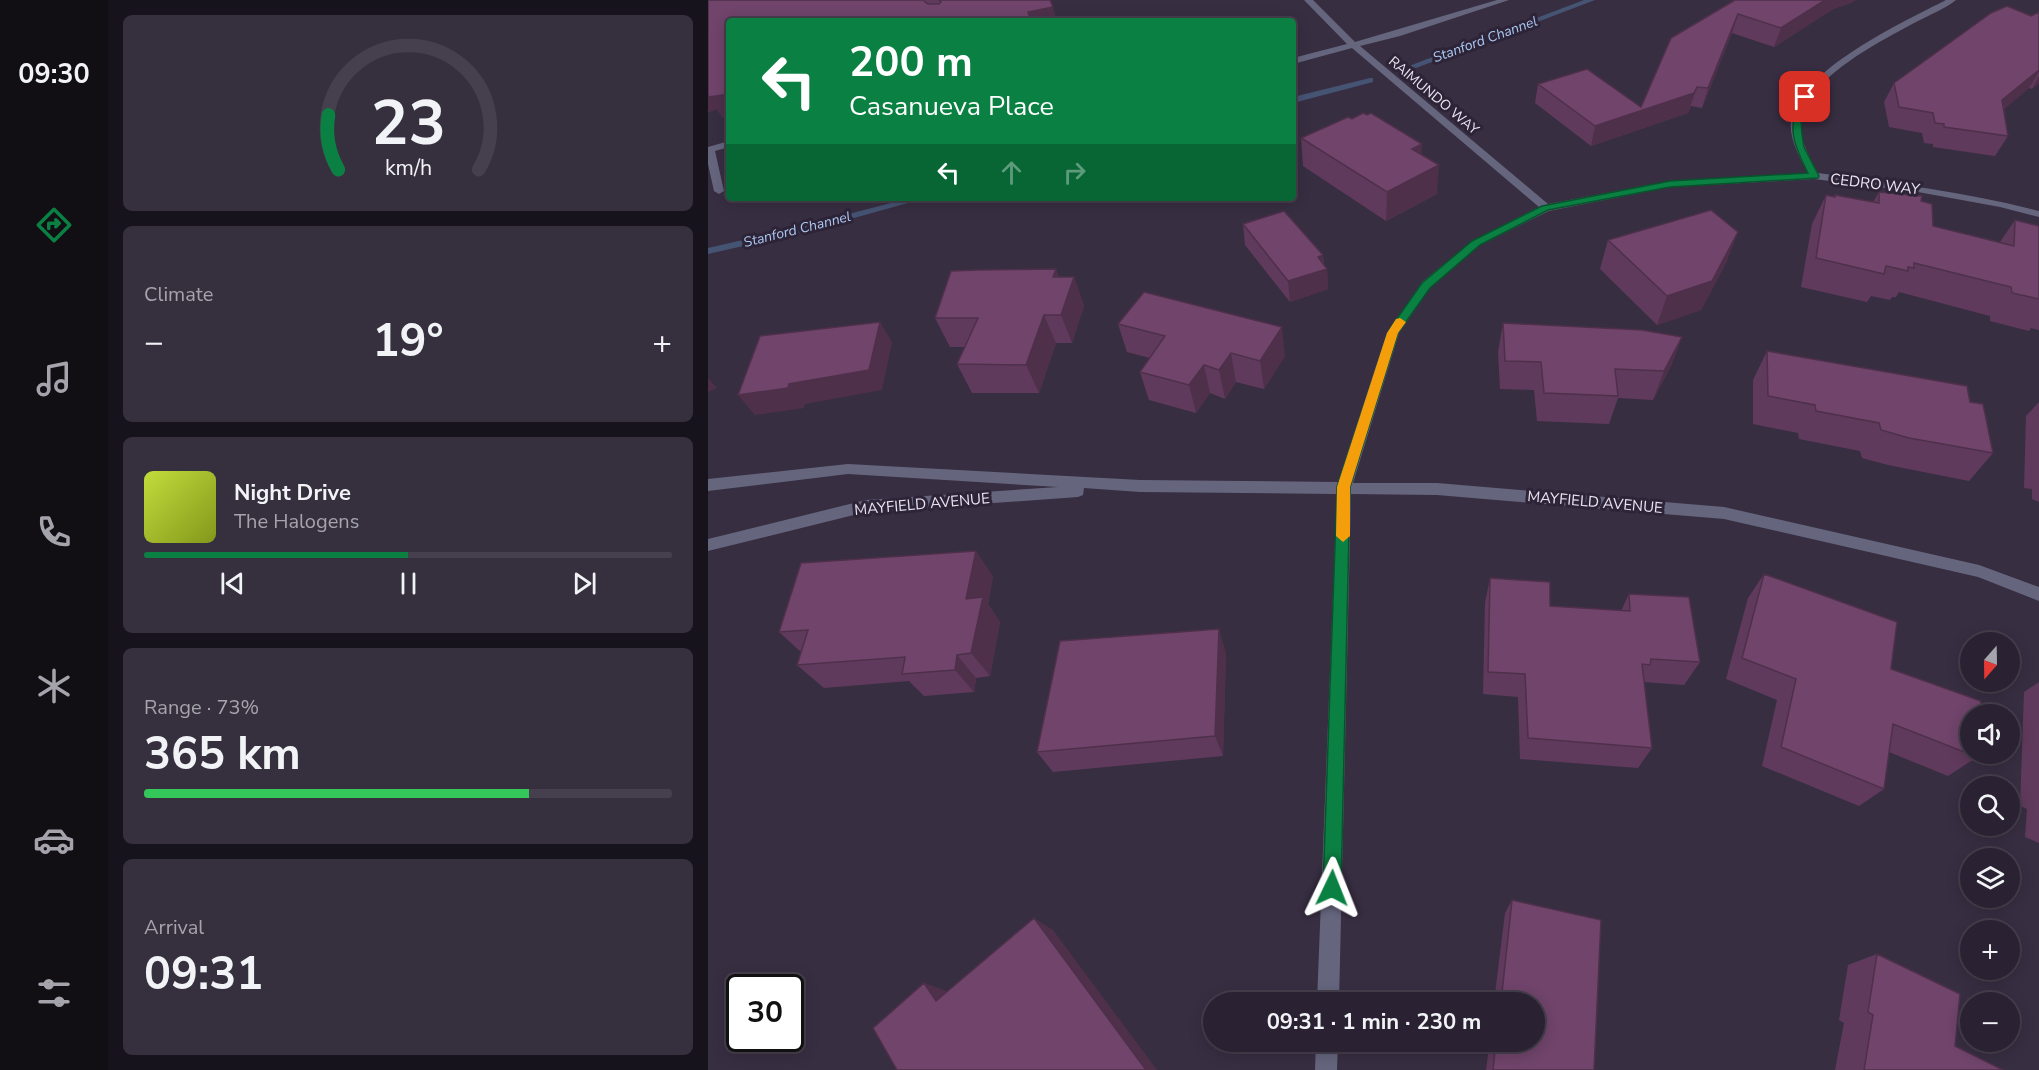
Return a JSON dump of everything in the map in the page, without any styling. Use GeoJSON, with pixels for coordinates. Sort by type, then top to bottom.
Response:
{"type":"FeatureCollection","features":[{"type":"Feature","properties":{"kind":"street","name":"RAIMUNDO WAY"},"geometry":{"type":"LineString","coordinates":[[1308,0],[1354,46],[1546,208]]}},
{"type":"Feature","properties":{"kind":"street"},"geometry":{"type":"LineString","coordinates":[[1296,60],[1354,46],[1505,0]]}},
{"type":"Feature","properties":{"kind":"street"},"geometry":{"type":"LineString","coordinates":[[1814,176],[1800,147],[1796,120],[1805,97],[1851,55],[1952,0]]}},
{"type":"Feature","properties":{"kind":"street"},"geometry":{"type":"LineString","coordinates":[[708,194],[724,190],[709,150],[726,145]]}},
{"type":"Feature","properties":{"kind":"street","name":"CEDRO WAY"},"geometry":{"type":"LineString","coordinates":[[1328,992],[1344,487],[1393,333],[1426,285],[1476,243],[1546,208],[1670,184],[1814,176],[1918,189],[2001,204],[2039,214]]}},
{"type":"Feature","properties":{"kind":"street","name":"MAYFIELD AVENUE"},"geometry":{"type":"LineString","coordinates":[[708,486],[848,469],[1140,486],[1437,489],[1724,513],[1978,571],[2039,594]]}},
{"type":"Feature","properties":{"kind":"street","name":"MAYFIELD AVENUE"},"geometry":{"type":"LineString","coordinates":[[708,545],[866,506],[1140,486]]}},
{"type":"Feature","properties":{"kind":"street"},"geometry":{"type":"LineString","coordinates":[[1326,1070],[1327,1052]]}},
{"type":"Feature","properties":{"kind":"building"},"geometry":{"type":"Polygon","coordinates":[[[708,0],[923,0],[928,4],[939,4],[941,2],[939,0],[1050,0],[1053,7],[1028,12],[1030,18],[726,18],[726,94],[709,97],[708,0]]]}},
{"type":"Feature","properties":{"kind":"building"},"geometry":{"type":"Polygon","coordinates":[[[1735,0],[1825,0],[1781,28],[1738,14],[1708,88],[1697,87],[1694,93],[1595,126],[1538,84],[1587,69],[1641,107],[1671,38],[1735,0]]]}},
{"type":"Feature","properties":{"kind":"building"},"geometry":{"type":"Polygon","coordinates":[[[2007,6],[2031,16],[2039,12],[2039,70],[2002,100],[2008,136],[1944,127],[1944,124],[1935,123],[1933,113],[1899,107],[1894,83],[1991,13],[2007,6]]]}},
{"type":"Feature","properties":{"kind":"building"},"geometry":{"type":"Polygon","coordinates":[[[1363,113],[1367,115],[1371,113],[1422,144],[1412,149],[1439,165],[1387,192],[1301,138],[1348,117],[1352,119],[1363,113]]]}},
{"type":"Feature","properties":{"kind":"building"},"geometry":{"type":"Polygon","coordinates":[[[1879,192],[1922,196],[1921,201],[1932,204],[1933,226],[2014,246],[2015,220],[2039,226],[2039,299],[2012,293],[2011,287],[1914,263],[1914,268],[1908,267],[1908,271],[1886,266],[1884,274],[1816,258],[1826,195],[1879,203],[1879,192]]]}},
{"type":"Feature","properties":{"kind":"building"},"geometry":{"type":"Polygon","coordinates":[[[1711,210],[1738,232],[1712,281],[1667,296],[1608,240],[1711,210]]]}},
{"type":"Feature","properties":{"kind":"building"},"geometry":{"type":"Polygon","coordinates":[[[1284,211],[1323,255],[1318,257],[1327,269],[1288,281],[1243,224],[1284,211]]]}},
{"type":"Feature","properties":{"kind":"building"},"geometry":{"type":"Polygon","coordinates":[[[1056,269],[1053,277],[1074,277],[1061,315],[1044,315],[1026,365],[957,364],[978,318],[935,318],[951,271],[1056,269]]]}},
{"type":"Feature","properties":{"kind":"building"},"geometry":{"type":"Polygon","coordinates":[[[1144,292],[1282,327],[1260,361],[1231,353],[1219,370],[1204,365],[1189,385],[1140,372],[1165,336],[1118,324],[1144,292]]]}},
{"type":"Feature","properties":{"kind":"building"},"geometry":{"type":"Polygon","coordinates":[[[880,322],[869,370],[789,384],[788,388],[738,395],[760,336],[880,322]]]}},
{"type":"Feature","properties":{"kind":"building"},"geometry":{"type":"Polygon","coordinates":[[[1503,323],[1642,330],[1682,337],[1664,371],[1615,369],[1618,396],[1544,393],[1541,362],[1505,361],[1503,323]]]}},
{"type":"Feature","properties":{"kind":"building"},"geometry":{"type":"Polygon","coordinates":[[[1767,351],[1967,386],[1970,402],[1983,404],[1993,453],[1909,438],[1881,430],[1879,423],[1816,411],[1815,405],[1768,396],[1767,351]]]}},
{"type":"Feature","properties":{"kind":"building"},"geometry":{"type":"Polygon","coordinates":[[[976,551],[966,599],[983,597],[971,653],[957,655],[955,670],[902,674],[905,657],[797,665],[808,630],[779,632],[801,563],[976,551]]]}},
{"type":"Feature","properties":{"kind":"building"},"geometry":{"type":"Polygon","coordinates":[[[1764,574],[1897,622],[1891,669],[1981,701],[1981,704],[1960,704],[1960,750],[1893,724],[1884,789],[1781,747],[1796,679],[1742,658],[1764,574]]]}},
{"type":"Feature","properties":{"kind":"building"},"geometry":{"type":"Polygon","coordinates":[[[1490,578],[1550,582],[1550,606],[1630,611],[1629,594],[1689,597],[1700,662],[1651,659],[1650,665],[1642,664],[1652,748],[1528,738],[1525,674],[1488,672],[1490,578]]]}},
{"type":"Feature","properties":{"kind":"building"},"geometry":{"type":"Polygon","coordinates":[[[1219,629],[1215,736],[1037,752],[1060,641],[1219,629]]]}},
{"type":"Feature","properties":{"kind":"building"},"geometry":{"type":"Polygon","coordinates":[[[1512,900],[1601,920],[1594,1070],[1493,1070],[1495,1052],[1545,1052],[1545,992],[1502,992],[1512,900]]]}},
{"type":"Feature","properties":{"kind":"building"},"geometry":{"type":"Polygon","coordinates":[[[1034,918],[1146,1070],[897,1070],[873,1028],[924,983],[936,1001],[1034,918]]]}},
{"type":"Feature","properties":{"kind":"building"},"geometry":{"type":"Polygon","coordinates":[[[1877,954],[1960,994],[1955,1046],[1960,1048],[1960,1052],[1967,1052],[2003,1070],[1864,1070],[1873,1015],[1868,1012],[1877,954]]]}},
{"type":"Feature","properties":{"kind":"waterway","name":"Stanford Channel"},"geometry":{"type":"LineString","coordinates":[[1413,66],[1591,0]]}},
{"type":"Feature","properties":{"kind":"waterway","name":"Stanford Channel"},"geometry":{"type":"LineString","coordinates":[[1296,99],[1370,80]]}},
{"type":"Feature","properties":{"kind":"waterway","name":"Stanford Channel"},"geometry":{"type":"LineString","coordinates":[[708,251],[910,201]]}},
{"type":"Feature","properties":{"kind":"slow traffic"},"geometry":{"type":"LineString","coordinates":[[1343,536],[1344,487],[1393,333],[1400,322]]}},
{"type":"Feature","properties":{"kind":"route"},"geometry":{"type":"LineString","coordinates":[[1332,888],[1344,487],[1393,333],[1426,285],[1476,243],[1546,208],[1670,184],[1814,176],[1800,147],[1796,120],[1805,97]]}}]}
